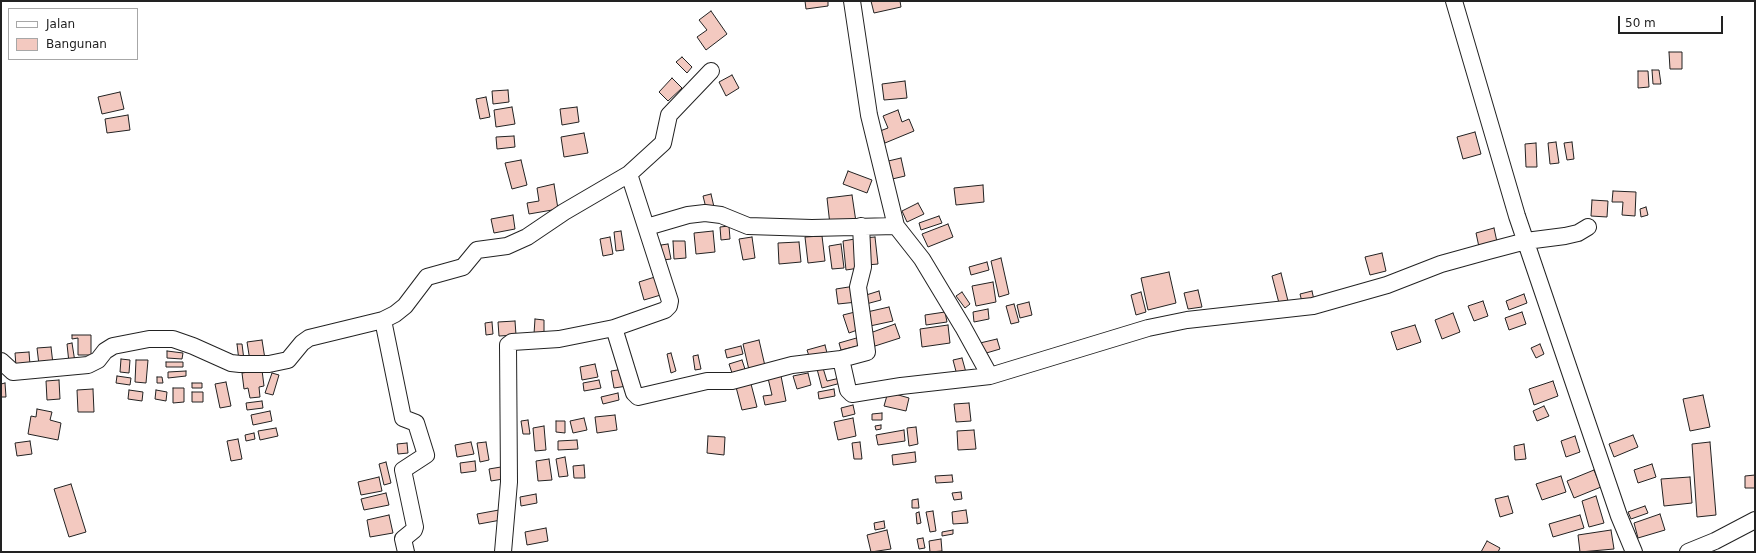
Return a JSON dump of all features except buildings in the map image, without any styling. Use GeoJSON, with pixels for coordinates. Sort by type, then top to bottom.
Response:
{"type":"FeatureCollection","features":[{"type":"Feature","properties":{"kind":"street"},"geometry":{"type":"LineString","coordinates":[[852,1],[869,115],[896,226],[922,259],[963,327],[990,376]]}},
{"type":"Feature","properties":{"kind":"street"},"geometry":{"type":"LineString","coordinates":[[1454,1],[1526,241],[1616,508],[1634,552]]}},
{"type":"Feature","properties":{"kind":"street"},"geometry":{"type":"LineString","coordinates":[[1,361],[13,372],[88,365],[98,360],[113,346],[149,339],[173,339],[231,363],[269,364],[288,360],[302,343],[309,338],[383,320],[405,306],[427,278],[463,267],[477,250],[507,246],[527,237],[564,212],[629,174],[663,143],[669,115],[711,71]]}},
{"type":"Feature","properties":{"kind":"street"},"geometry":{"type":"LineString","coordinates":[[503,552],[508,482],[508,345],[512,342],[559,339],[614,328],[665,310],[669,306],[670,301],[629,174]]}},
{"type":"Feature","properties":{"kind":"street"},"geometry":{"type":"LineString","coordinates":[[647,227],[688,215],[705,213],[721,215],[748,226],[812,228],[896,226]]}},
{"type":"Feature","properties":{"kind":"street"},"geometry":{"type":"LineString","coordinates":[[614,328],[634,393],[638,397],[707,381],[732,381],[785,367],[842,359],[867,352],[858,287],[863,267],[861,226]]}},
{"type":"Feature","properties":{"kind":"street"},"geometry":{"type":"LineString","coordinates":[[842,359],[848,390],[852,394],[901,386],[990,376],[1148,328],[1187,320],[1313,306],[1387,285],[1441,264],[1526,241],[1578,233],[1588,227]]}},
{"type":"Feature","properties":{"kind":"street"},"geometry":{"type":"LineString","coordinates":[[383,320],[403,418],[416,424],[426,456],[404,470],[415,527],[414,530],[403,539],[406,552]]}},
{"type":"Feature","properties":{"kind":"street"},"geometry":{"type":"LineString","coordinates":[[1688,552],[1715,541],[1755,520]]}}]}
